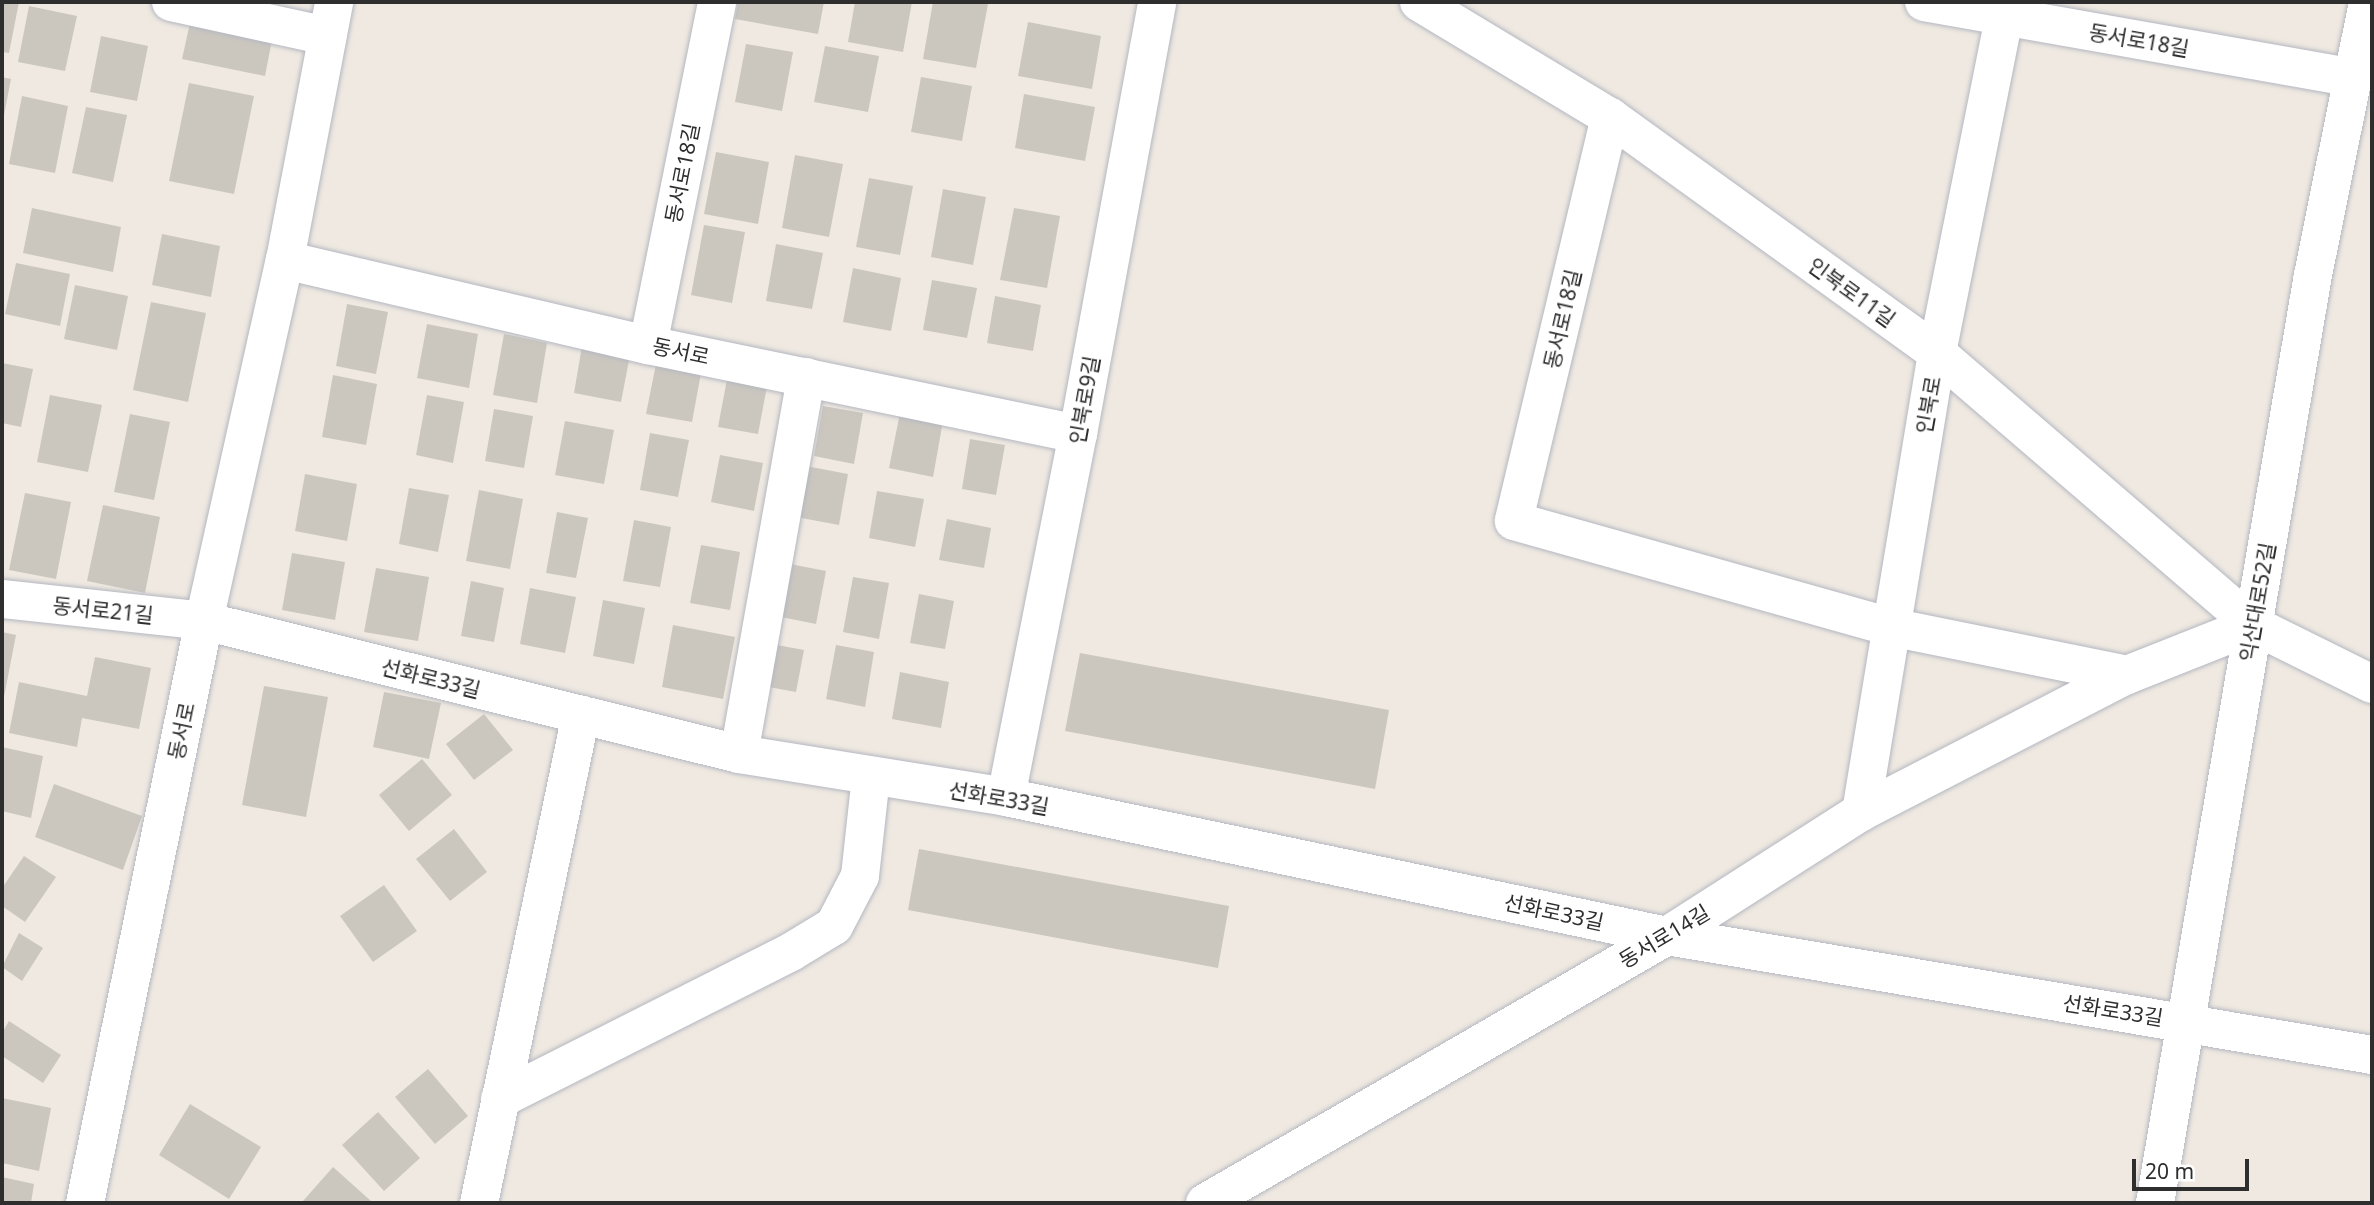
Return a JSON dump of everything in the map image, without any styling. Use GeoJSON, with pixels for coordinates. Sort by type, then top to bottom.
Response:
{"type":"FeatureCollection","features":[{"type":"Feature","properties":{"kind":"street"},"geometry":{"type":"LineString","coordinates":[[171,2],[331,19]]}},
{"type":"Feature","properties":{"kind":"street","name":"동서로18길"},"geometry":{"type":"LineString","coordinates":[[648,345],[717,2]]}},
{"type":"Feature","properties":{"kind":"street","name":"인북로9길"},"geometry":{"type":"LineString","coordinates":[[1006,797],[1078,434],[1157,2]]}},
{"type":"Feature","properties":{"kind":"street","name":"인북로11길"},"geometry":{"type":"LineString","coordinates":[[1419,2],[1610,117],[1937,353],[2253,625],[2372,684]]}},
{"type":"Feature","properties":{"kind":"street","name":"동서로18길"},"geometry":{"type":"LineString","coordinates":[[1924,2],[2006,10],[2354,78]]}},
{"type":"Feature","properties":{"kind":"street","name":"익산대로52길"},"geometry":{"type":"LineString","coordinates":[[2155,1203],[2313,275],[2368,2]]}},
{"type":"Feature","properties":{"kind":"street","name":"인북로"},"geometry":{"type":"LineString","coordinates":[[1861,812],[1937,353],[2006,10]]}},
{"type":"Feature","properties":{"kind":"street","name":"동서로"},"geometry":{"type":"LineString","coordinates":[[85,1203],[204,621],[285,260],[331,19]]}},
{"type":"Feature","properties":{"kind":"street","name":"동서로18길"},"geometry":{"type":"LineString","coordinates":[[1610,117],[1514,521],[1890,626]]}},
{"type":"Feature","properties":{"kind":"street","name":"동서로"},"geometry":{"type":"LineString","coordinates":[[285,260],[648,345],[1078,434]]}},
{"type":"Feature","properties":{"kind":"street"},"geometry":{"type":"LineString","coordinates":[[739,754],[806,377]]}},
{"type":"Feature","properties":{"kind":"street","name":"동서로21길"},"geometry":{"type":"LineString","coordinates":[[2,598],[204,621]]}},
{"type":"Feature","properties":{"kind":"street","name":"선화로33길"},"geometry":{"type":"LineString","coordinates":[[204,621],[739,754],[1006,797],[1667,936],[2372,1055]]}},
{"type":"Feature","properties":{"kind":"street","name":"동서로14길"},"geometry":{"type":"LineString","coordinates":[[1205,1203],[1667,936],[1861,812],[2127,675],[2253,625]]}},
{"type":"Feature","properties":{"kind":"street"},"geometry":{"type":"LineString","coordinates":[[1890,626],[2127,675]]}},
{"type":"Feature","properties":{"kind":"street"},"geometry":{"type":"LineString","coordinates":[[479,1203],[581,715]]}},
{"type":"Feature","properties":{"kind":"street"},"geometry":{"type":"LineString","coordinates":[[500,1099],[791,952],[834,926],[860,876],[871,776]]}},
{"type":"Feature","properties":{"kind":"building"},"geometry":{"type":"Polygon","coordinates":[[[2,2],[19,2],[9,53],[2,52],[2,2]]]}},
{"type":"Feature","properties":{"kind":"building"},"geometry":{"type":"Polygon","coordinates":[[[738,2],[824,2],[818,34],[735,19],[738,2]]]}},
{"type":"Feature","properties":{"kind":"building"},"geometry":{"type":"Polygon","coordinates":[[[855,2],[912,2],[903,52],[848,42],[855,2]]]}},
{"type":"Feature","properties":{"kind":"building"},"geometry":{"type":"Polygon","coordinates":[[[933,2],[988,4],[976,68],[923,59],[933,2]]]}},
{"type":"Feature","properties":{"kind":"building"},"geometry":{"type":"Polygon","coordinates":[[[29,6],[77,16],[65,71],[18,62],[29,6]]]}},
{"type":"Feature","properties":{"kind":"building"},"geometry":{"type":"Polygon","coordinates":[[[1028,22],[1101,36],[1092,89],[1018,76],[1028,22]]]}},
{"type":"Feature","properties":{"kind":"building"},"geometry":{"type":"Polygon","coordinates":[[[190,23],[272,40],[265,76],[182,59],[190,23]]]}},
{"type":"Feature","properties":{"kind":"building"},"geometry":{"type":"Polygon","coordinates":[[[101,36],[148,46],[137,101],[90,92],[101,36]]]}},
{"type":"Feature","properties":{"kind":"building"},"geometry":{"type":"Polygon","coordinates":[[[746,44],[793,52],[782,111],[735,102],[746,44]]]}},
{"type":"Feature","properties":{"kind":"building"},"geometry":{"type":"Polygon","coordinates":[[[825,46],[879,56],[868,112],[814,102],[825,46]]]}},
{"type":"Feature","properties":{"kind":"building"},"geometry":{"type":"Polygon","coordinates":[[[2,77],[11,79],[3,120],[2,120],[2,77]]]}},
{"type":"Feature","properties":{"kind":"building"},"geometry":{"type":"Polygon","coordinates":[[[921,77],[972,86],[962,141],[911,132],[921,77]]]}},
{"type":"Feature","properties":{"kind":"building"},"geometry":{"type":"Polygon","coordinates":[[[189,83],[254,96],[234,194],[169,181],[189,83]]]}},
{"type":"Feature","properties":{"kind":"building"},"geometry":{"type":"Polygon","coordinates":[[[1024,94],[1095,107],[1085,161],[1015,148],[1024,94]]]}},
{"type":"Feature","properties":{"kind":"building"},"geometry":{"type":"Polygon","coordinates":[[[22,96],[68,106],[55,173],[9,164],[22,96]]]}},
{"type":"Feature","properties":{"kind":"building"},"geometry":{"type":"Polygon","coordinates":[[[86,107],[127,115],[113,182],[72,173],[86,107]]]}},
{"type":"Feature","properties":{"kind":"building"},"geometry":{"type":"Polygon","coordinates":[[[716,152],[769,162],[758,224],[704,214],[716,152]]]}},
{"type":"Feature","properties":{"kind":"building"},"geometry":{"type":"Polygon","coordinates":[[[795,155],[843,164],[829,237],[782,228],[795,155]]]}},
{"type":"Feature","properties":{"kind":"building"},"geometry":{"type":"Polygon","coordinates":[[[869,178],[913,186],[900,255],[856,247],[869,178]]]}},
{"type":"Feature","properties":{"kind":"building"},"geometry":{"type":"Polygon","coordinates":[[[943,189],[986,197],[973,265],[931,257],[943,189]]]}},
{"type":"Feature","properties":{"kind":"building"},"geometry":{"type":"Polygon","coordinates":[[[32,208],[121,227],[113,272],[23,253],[32,208]]]}},
{"type":"Feature","properties":{"kind":"building"},"geometry":{"type":"Polygon","coordinates":[[[1014,208],[1060,216],[1047,288],[1000,280],[1014,208]]]}},
{"type":"Feature","properties":{"kind":"building"},"geometry":{"type":"Polygon","coordinates":[[[704,225],[745,232],[732,303],[691,295],[704,225]]]}},
{"type":"Feature","properties":{"kind":"building"},"geometry":{"type":"Polygon","coordinates":[[[162,234],[220,246],[211,297],[152,285],[162,234]]]}},
{"type":"Feature","properties":{"kind":"building"},"geometry":{"type":"Polygon","coordinates":[[[776,244],[823,253],[812,309],[766,301],[776,244]]]}},
{"type":"Feature","properties":{"kind":"building"},"geometry":{"type":"Polygon","coordinates":[[[16,263],[70,274],[60,326],[5,314],[16,263]]]}},
{"type":"Feature","properties":{"kind":"building"},"geometry":{"type":"Polygon","coordinates":[[[853,268],[901,278],[891,331],[843,322],[853,268]]]}},
{"type":"Feature","properties":{"kind":"building"},"geometry":{"type":"Polygon","coordinates":[[[932,280],[977,288],[967,338],[923,330],[932,280]]]}},
{"type":"Feature","properties":{"kind":"building"},"geometry":{"type":"Polygon","coordinates":[[[75,285],[128,296],[117,350],[64,339],[75,285]]]}},
{"type":"Feature","properties":{"kind":"building"},"geometry":{"type":"Polygon","coordinates":[[[995,296],[1041,305],[1033,351],[987,343],[995,296]]]}},
{"type":"Feature","properties":{"kind":"building"},"geometry":{"type":"Polygon","coordinates":[[[151,302],[206,313],[188,402],[133,390],[151,302]]]}},
{"type":"Feature","properties":{"kind":"building"},"geometry":{"type":"Polygon","coordinates":[[[347,304],[388,312],[376,374],[336,366],[347,304]]]}},
{"type":"Feature","properties":{"kind":"building"},"geometry":{"type":"Polygon","coordinates":[[[427,324],[478,334],[469,388],[417,378],[427,324]]]}},
{"type":"Feature","properties":{"kind":"building"},"geometry":{"type":"Polygon","coordinates":[[[504,334],[547,343],[537,403],[493,395],[504,334]]]}},
{"type":"Feature","properties":{"kind":"building"},"geometry":{"type":"Polygon","coordinates":[[[582,346],[630,355],[621,402],[574,393],[582,346]]]}},
{"type":"Feature","properties":{"kind":"building"},"geometry":{"type":"Polygon","coordinates":[[[658,354],[703,362],[692,422],[646,414],[658,354]]]}},
{"type":"Feature","properties":{"kind":"building"},"geometry":{"type":"Polygon","coordinates":[[[2,363],[33,369],[21,427],[2,423],[2,363]]]}},
{"type":"Feature","properties":{"kind":"building"},"geometry":{"type":"Polygon","coordinates":[[[728,374],[768,381],[758,434],[718,427],[728,374]]]}},
{"type":"Feature","properties":{"kind":"building"},"geometry":{"type":"Polygon","coordinates":[[[333,375],[377,384],[366,445],[322,437],[333,375]]]}},
{"type":"Feature","properties":{"kind":"building"},"geometry":{"type":"Polygon","coordinates":[[[50,395],[102,405],[88,472],[37,462],[50,395]]]}},
{"type":"Feature","properties":{"kind":"building"},"geometry":{"type":"Polygon","coordinates":[[[427,395],[464,402],[453,463],[416,455],[427,395]]]}},
{"type":"Feature","properties":{"kind":"building"},"geometry":{"type":"Polygon","coordinates":[[[823,406],[863,413],[854,464],[814,456],[823,406]]]}},
{"type":"Feature","properties":{"kind":"building"},"geometry":{"type":"Polygon","coordinates":[[[494,409],[533,416],[524,468],[485,461],[494,409]]]}},
{"type":"Feature","properties":{"kind":"building"},"geometry":{"type":"Polygon","coordinates":[[[900,413],[943,421],[933,477],[889,468],[900,413]]]}},
{"type":"Feature","properties":{"kind":"building"},"geometry":{"type":"Polygon","coordinates":[[[130,414],[170,422],[154,500],[114,492],[130,414]]]}},
{"type":"Feature","properties":{"kind":"building"},"geometry":{"type":"Polygon","coordinates":[[[565,421],[614,430],[604,484],[555,475],[565,421]]]}},
{"type":"Feature","properties":{"kind":"building"},"geometry":{"type":"Polygon","coordinates":[[[650,433],[689,440],[678,497],[640,490],[650,433]]]}},
{"type":"Feature","properties":{"kind":"building"},"geometry":{"type":"Polygon","coordinates":[[[970,439],[1005,445],[996,495],[962,489],[970,439]]]}},
{"type":"Feature","properties":{"kind":"building"},"geometry":{"type":"Polygon","coordinates":[[[720,455],[763,463],[754,511],[711,502],[720,455]]]}},
{"type":"Feature","properties":{"kind":"building"},"geometry":{"type":"Polygon","coordinates":[[[806,466],[848,474],[839,525],[796,517],[806,466]]]}},
{"type":"Feature","properties":{"kind":"building"},"geometry":{"type":"Polygon","coordinates":[[[305,474],[357,484],[347,541],[295,531],[305,474]]]}},
{"type":"Feature","properties":{"kind":"building"},"geometry":{"type":"Polygon","coordinates":[[[409,488],[449,495],[438,552],[399,544],[409,488]]]}},
{"type":"Feature","properties":{"kind":"building"},"geometry":{"type":"Polygon","coordinates":[[[479,490],[523,499],[510,569],[466,561],[479,490]]]}},
{"type":"Feature","properties":{"kind":"building"},"geometry":{"type":"Polygon","coordinates":[[[877,491],[924,499],[915,547],[869,538],[877,491]]]}},
{"type":"Feature","properties":{"kind":"building"},"geometry":{"type":"Polygon","coordinates":[[[25,493],[71,502],[56,579],[9,570],[25,493]]]}},
{"type":"Feature","properties":{"kind":"building"},"geometry":{"type":"Polygon","coordinates":[[[103,505],[160,517],[145,593],[87,581],[103,505]]]}},
{"type":"Feature","properties":{"kind":"building"},"geometry":{"type":"Polygon","coordinates":[[[557,512],[588,518],[576,578],[546,573],[557,512]]]}},
{"type":"Feature","properties":{"kind":"building"},"geometry":{"type":"Polygon","coordinates":[[[947,519],[991,528],[984,568],[939,560],[947,519]]]}},
{"type":"Feature","properties":{"kind":"building"},"geometry":{"type":"Polygon","coordinates":[[[634,520],[671,527],[660,587],[623,581],[634,520]]]}},
{"type":"Feature","properties":{"kind":"building"},"geometry":{"type":"Polygon","coordinates":[[[701,545],[740,552],[730,610],[690,603],[701,545]]]}},
{"type":"Feature","properties":{"kind":"building"},"geometry":{"type":"Polygon","coordinates":[[[292,553],[345,562],[335,620],[282,610],[292,553]]]}},
{"type":"Feature","properties":{"kind":"building"},"geometry":{"type":"Polygon","coordinates":[[[785,563],[826,571],[816,624],[776,616],[785,563]]]}},
{"type":"Feature","properties":{"kind":"building"},"geometry":{"type":"Polygon","coordinates":[[[376,568],[429,577],[418,641],[364,632],[376,568]]]}},
{"type":"Feature","properties":{"kind":"building"},"geometry":{"type":"Polygon","coordinates":[[[853,577],[889,583],[879,639],[843,632],[853,577]]]}},
{"type":"Feature","properties":{"kind":"building"},"geometry":{"type":"Polygon","coordinates":[[[471,581],[504,588],[494,642],[461,636],[471,581]]]}},
{"type":"Feature","properties":{"kind":"building"},"geometry":{"type":"Polygon","coordinates":[[[530,588],[576,597],[565,653],[520,644],[530,588]]]}},
{"type":"Feature","properties":{"kind":"building"},"geometry":{"type":"Polygon","coordinates":[[[919,594],[954,601],[945,649],[910,643],[919,594]]]}},
{"type":"Feature","properties":{"kind":"building"},"geometry":{"type":"Polygon","coordinates":[[[603,600],[645,608],[634,664],[593,656],[603,600]]]}},
{"type":"Feature","properties":{"kind":"building"},"geometry":{"type":"Polygon","coordinates":[[[673,625],[735,637],[723,699],[662,687],[673,625]]]}},
{"type":"Feature","properties":{"kind":"building"},"geometry":{"type":"Polygon","coordinates":[[[2,632],[16,635],[3,702],[2,702],[2,632]]]}},
{"type":"Feature","properties":{"kind":"building"},"geometry":{"type":"Polygon","coordinates":[[[760,642],[804,650],[796,692],[752,684],[760,642]]]}},
{"type":"Feature","properties":{"kind":"building"},"geometry":{"type":"Polygon","coordinates":[[[836,645],[874,652],[865,707],[826,699],[836,645]]]}},
{"type":"Feature","properties":{"kind":"building"},"geometry":{"type":"Polygon","coordinates":[[[1080,653],[1389,710],[1375,789],[1065,731],[1080,653]]]}},
{"type":"Feature","properties":{"kind":"building"},"geometry":{"type":"Polygon","coordinates":[[[95,657],[151,668],[139,729],[82,718],[77,747],[9,733],[19,682],[87,696],[95,657]]]}},
{"type":"Feature","properties":{"kind":"building"},"geometry":{"type":"Polygon","coordinates":[[[900,672],[949,682],[941,728],[892,719],[900,672]]]}},
{"type":"Feature","properties":{"kind":"building"},"geometry":{"type":"Polygon","coordinates":[[[264,686],[328,697],[306,817],[242,805],[264,686]]]}},
{"type":"Feature","properties":{"kind":"building"},"geometry":{"type":"Polygon","coordinates":[[[384,692],[441,703],[429,759],[373,747],[384,692]]]}},
{"type":"Feature","properties":{"kind":"building"},"geometry":{"type":"Polygon","coordinates":[[[484,714],[513,750],[474,780],[446,744],[484,714]]]}},
{"type":"Feature","properties":{"kind":"building"},"geometry":{"type":"Polygon","coordinates":[[[2,747],[43,756],[31,818],[2,811],[2,747]]]}},
{"type":"Feature","properties":{"kind":"building"},"geometry":{"type":"Polygon","coordinates":[[[422,759],[452,795],[409,831],[379,795],[422,759]]]}},
{"type":"Feature","properties":{"kind":"building"},"geometry":{"type":"Polygon","coordinates":[[[54,784],[142,816],[123,870],[35,837],[54,784]]]}},
{"type":"Feature","properties":{"kind":"building"},"geometry":{"type":"Polygon","coordinates":[[[454,829],[487,872],[450,901],[416,859],[454,829]]]}},
{"type":"Feature","properties":{"kind":"building"},"geometry":{"type":"Polygon","coordinates":[[[919,849],[1229,906],[1218,968],[908,910],[919,849]]]}},
{"type":"Feature","properties":{"kind":"building"},"geometry":{"type":"Polygon","coordinates":[[[24,856],[56,877],[25,922],[2,906],[2,888],[24,856]]]}},
{"type":"Feature","properties":{"kind":"building"},"geometry":{"type":"Polygon","coordinates":[[[384,885],[417,931],[373,962],[340,916],[384,885]]]}},
{"type":"Feature","properties":{"kind":"building"},"geometry":{"type":"Polygon","coordinates":[[[19,933],[43,948],[22,981],[2,967],[19,933]]]}},
{"type":"Feature","properties":{"kind":"building"},"geometry":{"type":"Polygon","coordinates":[[[9,1021],[61,1055],[43,1083],[2,1056],[2,1033],[9,1021]]]}},
{"type":"Feature","properties":{"kind":"building"},"geometry":{"type":"Polygon","coordinates":[[[428,1069],[468,1116],[435,1144],[395,1097],[428,1069]]]}},
{"type":"Feature","properties":{"kind":"building"},"geometry":{"type":"Polygon","coordinates":[[[2,1098],[51,1108],[39,1171],[2,1163],[2,1098]]]}},
{"type":"Feature","properties":{"kind":"building"},"geometry":{"type":"Polygon","coordinates":[[[190,1104],[261,1147],[229,1199],[159,1155],[190,1104]]]}},
{"type":"Feature","properties":{"kind":"building"},"geometry":{"type":"Polygon","coordinates":[[[378,1112],[420,1158],[384,1191],[342,1145],[378,1112]]]}},
{"type":"Feature","properties":{"kind":"building"},"geometry":{"type":"Polygon","coordinates":[[[333,1167],[371,1201],[303,1201],[333,1167]]]}},
{"type":"Feature","properties":{"kind":"building"},"geometry":{"type":"Polygon","coordinates":[[[2,1177],[34,1184],[31,1203],[2,1203],[2,1177]]]}}]}
